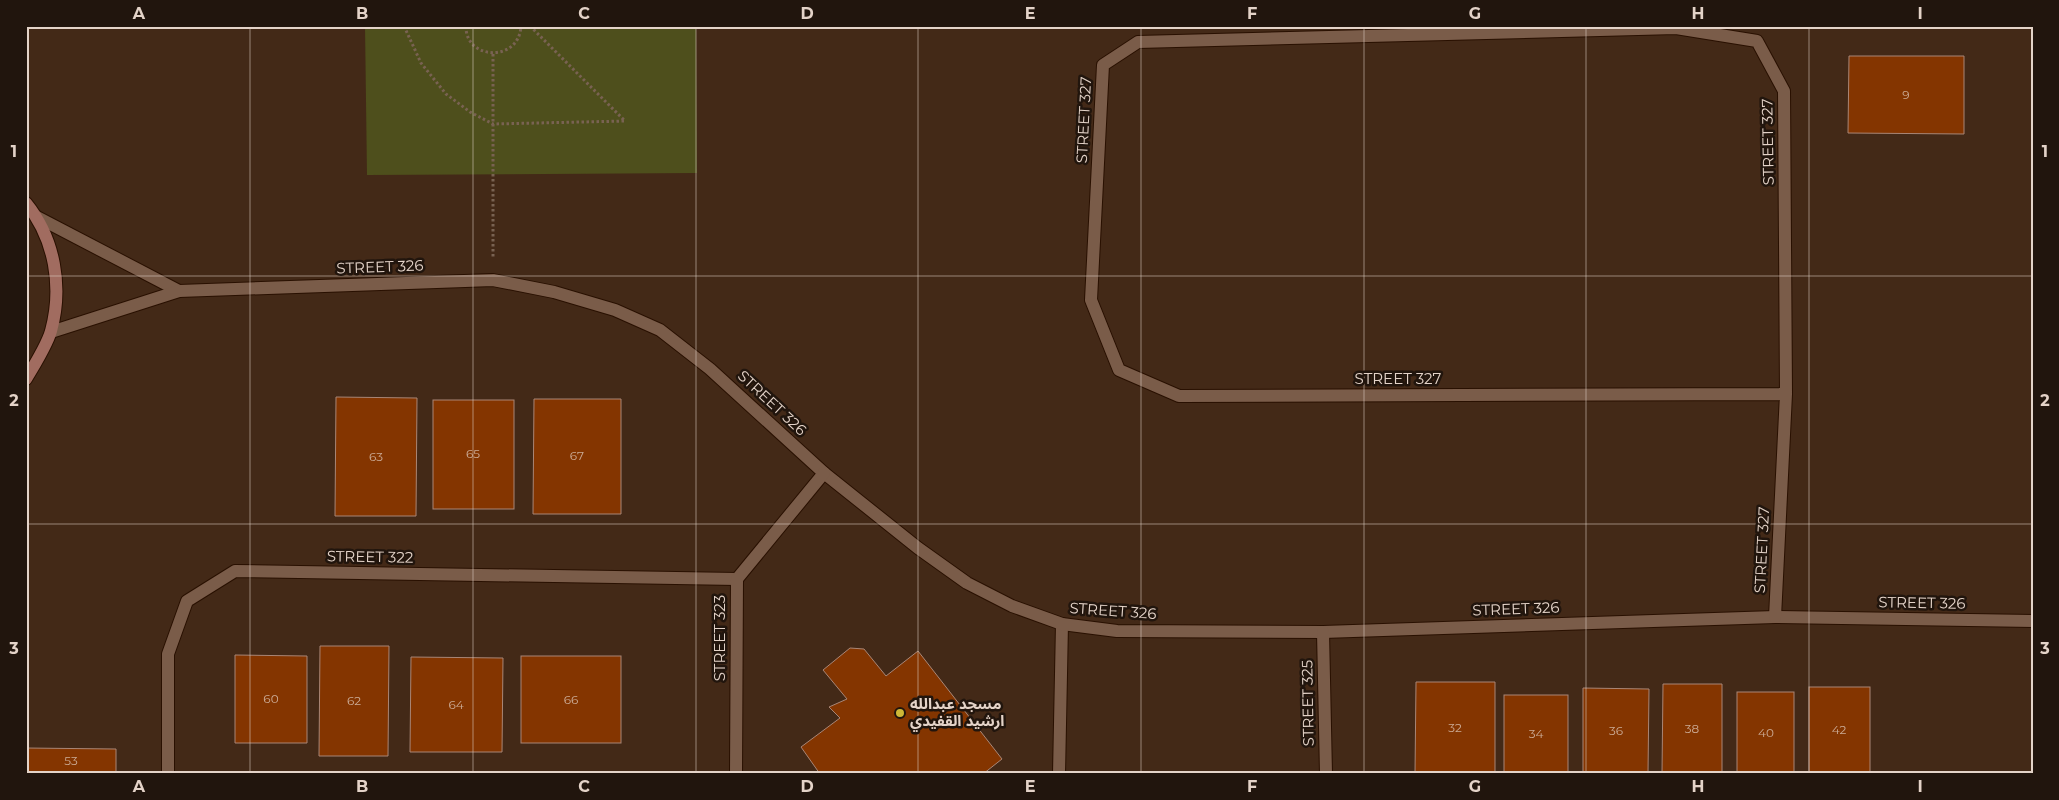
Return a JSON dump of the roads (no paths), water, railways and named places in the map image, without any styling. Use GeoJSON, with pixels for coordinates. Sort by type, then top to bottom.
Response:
{"type":"FeatureCollection","features":[{"type":"Feature","properties":{"kind":"street","name":"STREET 327"},"geometry":{"type":"LineString","coordinates":[[1775,617],[1786,394],[1784,91],[1757,41],[1676,28],[1138,42],[1103,65],[1091,300],[1120,370],[1179,396],[1786,394]]}},
{"type":"Feature","properties":{"kind":"street"},"geometry":{"type":"LineString","coordinates":[[26,203],[37,217],[53,254],[57,294],[51,332],[26,379]]}},
{"type":"Feature","properties":{"kind":"street","name":"STREET 326"},"geometry":{"type":"LineString","coordinates":[[37,217],[179,291]]}},
{"type":"Feature","properties":{"kind":"street","name":"STREET 326"},"geometry":{"type":"LineString","coordinates":[[51,332],[179,291],[493,280],[554,292],[616,310],[660,330],[710,369],[824,473],[918,548],[967,583],[1012,606],[1062,624],[1117,631],[1323,632],[1775,617],[2033,621]]}},
{"type":"Feature","properties":{"kind":"street","name":"STREET 323"},"geometry":{"type":"LineString","coordinates":[[736,774],[737,579],[824,473]]}},
{"type":"Feature","properties":{"kind":"street","name":"STREET 322"},"geometry":{"type":"LineString","coordinates":[[168,774],[168,654],[188,601],[235,571],[737,579]]}},
{"type":"Feature","properties":{"kind":"street"},"geometry":{"type":"LineString","coordinates":[[1059,774],[1062,624]]}},
{"type":"Feature","properties":{"kind":"street","name":"STREET 325"},"geometry":{"type":"LineString","coordinates":[[1323,632],[1326,774]]}},
{"type":"Feature","properties":{"kind":"place","name":"مسجد عبدالله ارشيد القفيدي"},"geometry":{"type":"Point","coordinates":[900,713]}}]}
